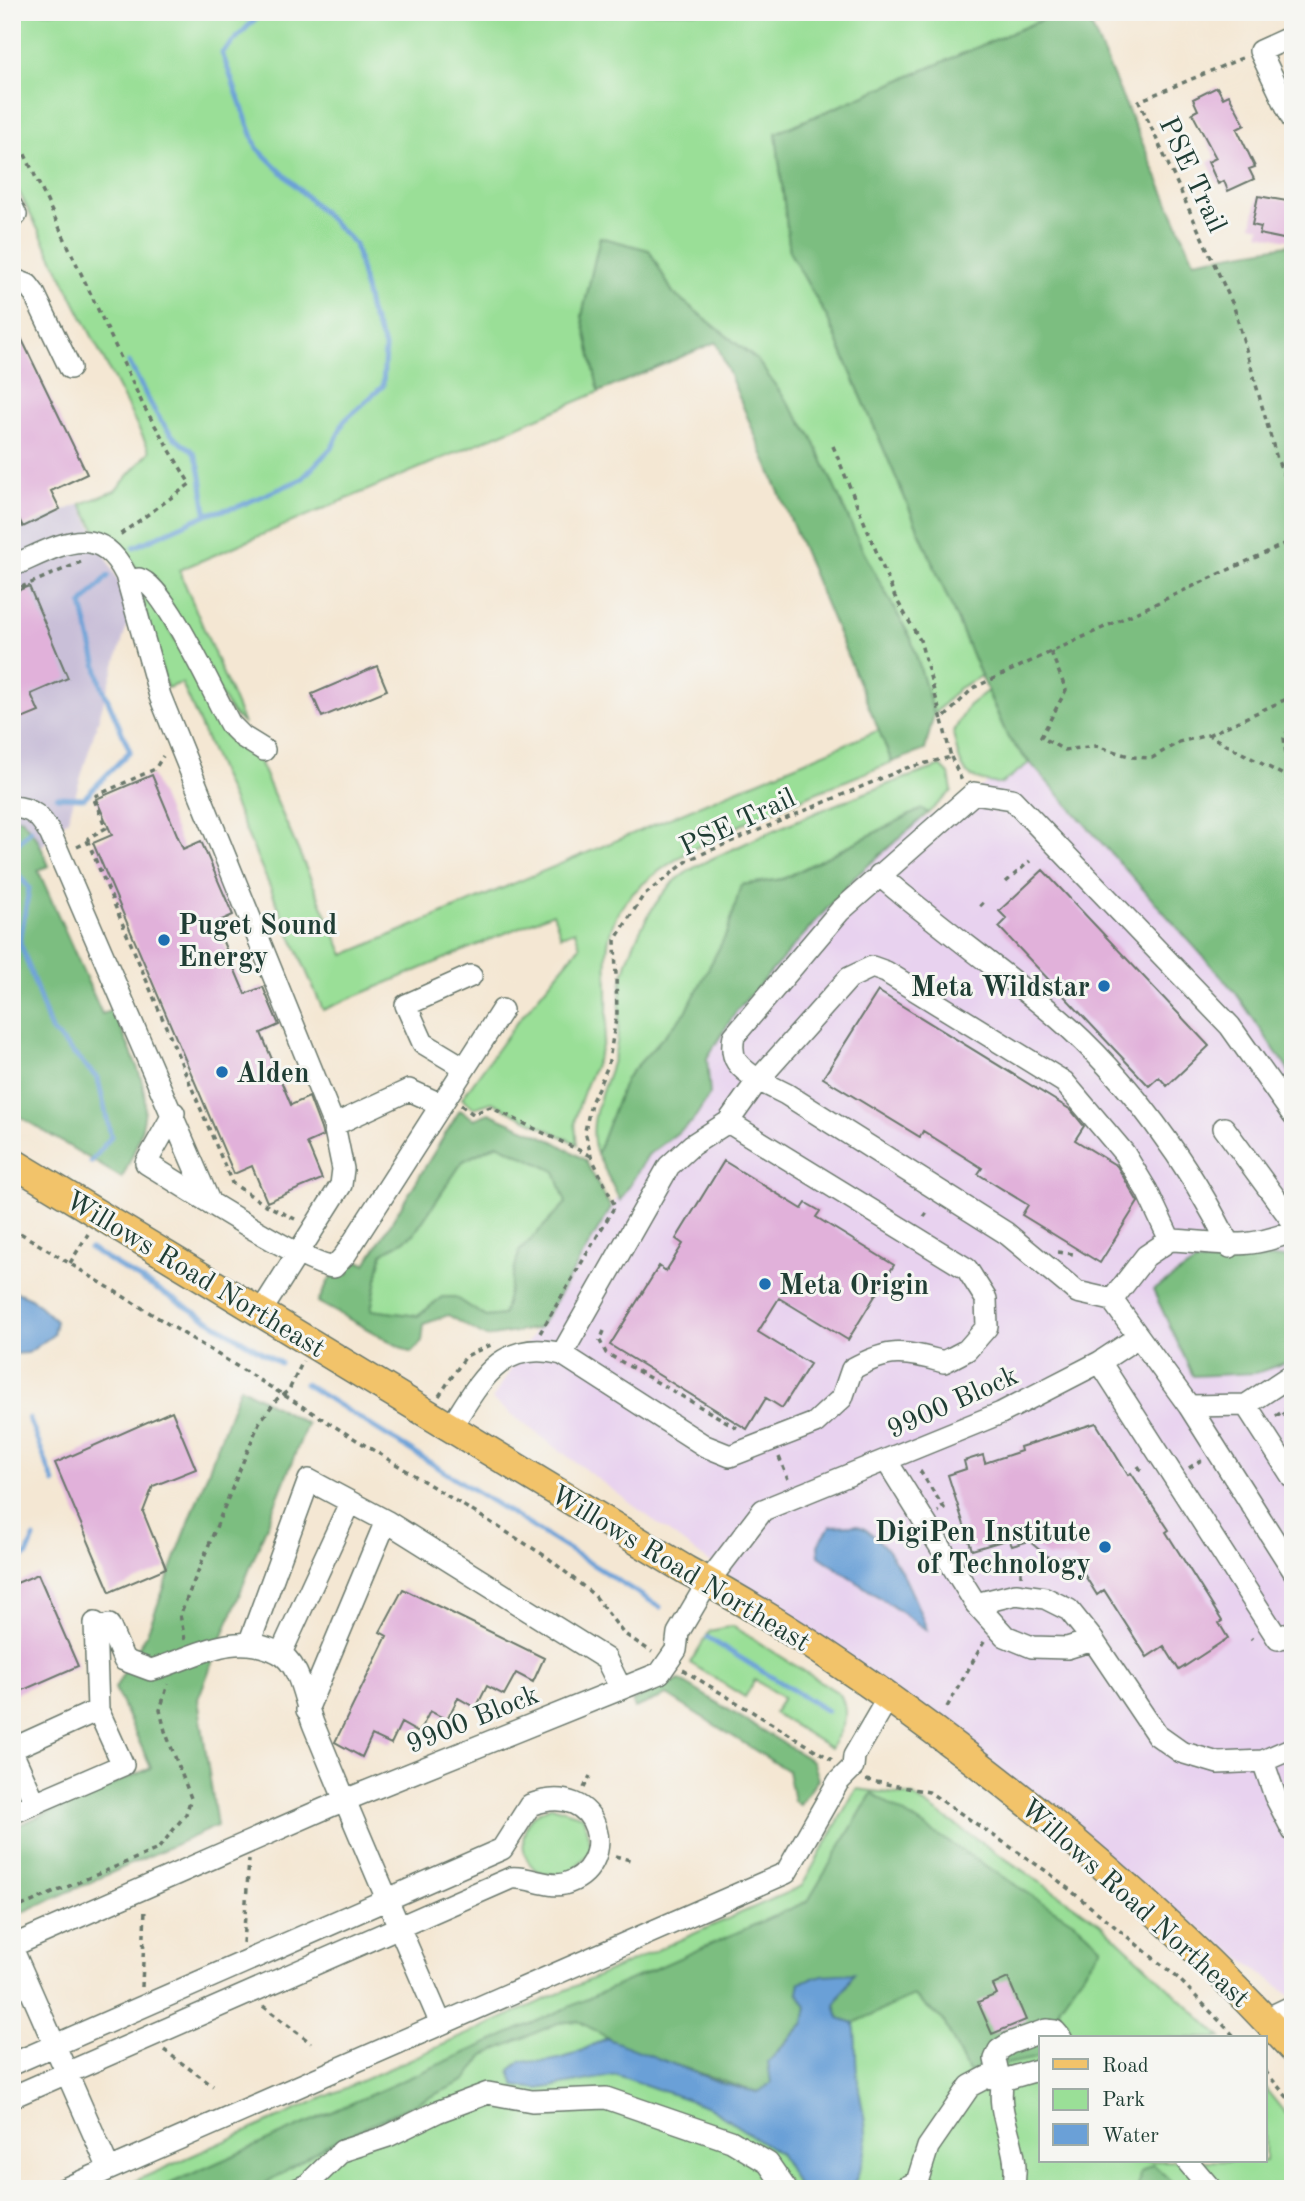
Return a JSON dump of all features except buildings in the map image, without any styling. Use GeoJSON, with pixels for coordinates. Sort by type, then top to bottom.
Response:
{"type":"FeatureCollection","features":[{"type":"Feature","properties":{"kind":"main road","name":"Willows Road Northeast"},"geometry":{"type":"LineString","coordinates":[[12,1162],[708,1582],[734,1595],[889,1696],[1043,1814],[1111,1872],[1266,2019],[1293,2049]]}},
{"type":"Feature","properties":{"kind":"street"},"geometry":{"type":"LineString","coordinates":[[1293,36],[1260,51],[1293,120]]}},
{"type":"Feature","properties":{"kind":"street"},"geometry":{"type":"LineString","coordinates":[[12,207],[16,215],[12,216]]}},
{"type":"Feature","properties":{"kind":"street"},"geometry":{"type":"LineString","coordinates":[[12,279],[28,285],[34,293],[69,368]]}},
{"type":"Feature","properties":{"kind":"street"},"geometry":{"type":"LineString","coordinates":[[12,566],[75,541],[91,541],[105,546],[118,559],[128,581],[160,696],[334,1125],[343,1168],[341,1185],[260,1313]]}},
{"type":"Feature","properties":{"kind":"street"},"geometry":{"type":"LineString","coordinates":[[128,581],[139,579],[166,605],[230,724],[243,737],[264,750]]}},
{"type":"Feature","properties":{"kind":"street"},"geometry":{"type":"LineString","coordinates":[[1293,1115],[1230,1026],[1012,799],[974,793],[839,911],[734,1036],[731,1051],[737,1066],[1006,1233],[1077,1292],[1112,1300],[1189,1406],[1293,1570]]}},
{"type":"Feature","properties":{"kind":"street"},"geometry":{"type":"LineString","coordinates":[[12,807],[26,808],[37,813],[51,835],[174,1113],[209,1201]]}},
{"type":"Feature","properties":{"kind":"street"},"geometry":{"type":"LineString","coordinates":[[879,875],[1059,1020],[1118,1078],[1210,1205],[1230,1247]]}},
{"type":"Feature","properties":{"kind":"street"},"geometry":{"type":"LineString","coordinates":[[562,1354],[669,1166],[692,1145],[727,1122],[758,1080],[849,978],[872,967],[886,971],[1064,1082],[1124,1153],[1170,1240]]}},
{"type":"Feature","properties":{"kind":"street"},"geometry":{"type":"LineString","coordinates":[[463,1067],[423,1043],[406,1005],[471,976]]}},
{"type":"Feature","properties":{"kind":"street"},"geometry":{"type":"LineString","coordinates":[[174,1113],[146,1163],[296,1253],[326,1267],[340,1262],[502,1010]]}},
{"type":"Feature","properties":{"kind":"street"},"geometry":{"type":"LineString","coordinates":[[334,1125],[409,1090],[440,1104]]}},
{"type":"Feature","properties":{"kind":"street"},"geometry":{"type":"LineString","coordinates":[[440,1420],[491,1368],[510,1355],[547,1350],[562,1354],[705,1446],[730,1456],[814,1423],[842,1398],[852,1369],[877,1355],[907,1352],[944,1362],[967,1350],[987,1327],[986,1299],[967,1269],[727,1122]]}},
{"type":"Feature","properties":{"kind":"street"},"geometry":{"type":"LineString","coordinates":[[1224,1128],[1293,1222]]}},
{"type":"Feature","properties":{"kind":"street"},"geometry":{"type":"LineString","coordinates":[[1112,1300],[1146,1256],[1170,1240],[1230,1247],[1264,1244],[1293,1231]]}},
{"type":"Feature","properties":{"kind":"street","name":"9900 Block"},"geometry":{"type":"LineString","coordinates":[[12,1947],[344,1800],[557,1713],[581,1714],[610,1702],[620,1687],[660,1673],[676,1650],[678,1633],[708,1582],[763,1510],[1001,1413],[1100,1362],[1138,1337]]}},
{"type":"Feature","properties":{"kind":"street"},"geometry":{"type":"LineString","coordinates":[[1100,1362],[1278,1639],[1293,1631]]}},
{"type":"Feature","properties":{"kind":"street"},"geometry":{"type":"LineString","coordinates":[[1189,1406],[1245,1405],[1293,1374]]}},
{"type":"Feature","properties":{"kind":"street"},"geometry":{"type":"LineString","coordinates":[[1245,1405],[1293,1478]]}},
{"type":"Feature","properties":{"kind":"street"},"geometry":{"type":"LineString","coordinates":[[886,1461],[976,1604],[1005,1636],[1032,1647],[1067,1648],[1093,1640]]}},
{"type":"Feature","properties":{"kind":"street"},"geometry":{"type":"LineString","coordinates":[[250,1641],[309,1480],[386,1521],[606,1660],[620,1687]]}},
{"type":"Feature","properties":{"kind":"street"},"geometry":{"type":"LineString","coordinates":[[281,1653],[350,1503]]}},
{"type":"Feature","properties":{"kind":"street"},"geometry":{"type":"LineString","coordinates":[[307,1710],[386,1521]]}},
{"type":"Feature","properties":{"kind":"street"},"geometry":{"type":"LineString","coordinates":[[976,1604],[1016,1594],[1045,1598],[1069,1610],[1093,1640],[1157,1735],[1181,1752],[1218,1763],[1263,1761],[1293,1748]]}},
{"type":"Feature","properties":{"kind":"street"},"geometry":{"type":"LineString","coordinates":[[12,1813],[123,1765],[98,1710],[102,1624],[124,1660],[151,1670],[229,1643],[250,1641],[281,1653],[295,1668],[307,1710],[441,2024]]}},
{"type":"Feature","properties":{"kind":"street"},"geometry":{"type":"LineString","coordinates":[[64,2189],[786,1873],[838,1782],[857,1766],[889,1696]]}},
{"type":"Feature","properties":{"kind":"street"},"geometry":{"type":"LineString","coordinates":[[35,1803],[12,1750],[98,1710]]}},
{"type":"Feature","properties":{"kind":"street"},"geometry":{"type":"LineString","coordinates":[[1263,1761],[1275,1796],[1293,1831]]}},
{"type":"Feature","properties":{"kind":"street"},"geometry":{"type":"LineString","coordinates":[[12,2064],[502,1849],[530,1805],[543,1800],[562,1798],[576,1803],[595,1823],[598,1838],[591,1867],[577,1879],[561,1885],[522,1877],[510,1878],[12,2097]]}},
{"type":"Feature","properties":{"kind":"street"},"geometry":{"type":"LineString","coordinates":[[12,1947],[109,2169]]}},
{"type":"Feature","properties":{"kind":"street"},"geometry":{"type":"LineString","coordinates":[[1266,2019],[1293,2006]]}},
{"type":"Feature","properties":{"kind":"street"},"geometry":{"type":"LineString","coordinates":[[1013,2189],[1017,2166],[1005,2123],[995,2059],[999,2049],[1046,2030],[1055,2031],[1059,2036]]}},
{"type":"Feature","properties":{"kind":"street"},"geometry":{"type":"LineString","coordinates":[[903,2189],[917,2182],[928,2147],[970,2086],[987,2077],[998,2079],[1039,2069]]}},
{"type":"Feature","properties":{"kind":"street"},"geometry":{"type":"LineString","coordinates":[[298,2189],[306,2185],[342,2151],[388,2136],[437,2112],[488,2093],[532,2101],[606,2098],[731,2141],[768,2163],[786,2189]]}},
{"type":"Feature","properties":{"kind":"street"},"geometry":{"type":"LineString","coordinates":[[1188,2162],[1211,2189]]}},
{"type":"Feature","properties":{"kind":"path","name":"PSE Trail"},"geometry":{"type":"LineString","coordinates":[[1260,51],[1139,101],[1234,307],[1277,459],[1293,494]]}},
{"type":"Feature","properties":{"kind":"path"},"geometry":{"type":"LineString","coordinates":[[12,127],[144,407],[190,484],[105,546]]}},
{"type":"Feature","properties":{"kind":"path"},"geometry":{"type":"LineString","coordinates":[[833,446],[895,597],[920,640],[951,757],[960,779]]}},
{"type":"Feature","properties":{"kind":"path"},"geometry":{"type":"LineString","coordinates":[[943,720],[972,688],[1293,540]]}},
{"type":"Feature","properties":{"kind":"path"},"geometry":{"type":"LineString","coordinates":[[12,591],[87,560]]}},
{"type":"Feature","properties":{"kind":"path"},"geometry":{"type":"LineString","coordinates":[[1051,652],[1066,690],[1041,737],[1064,750],[1096,746],[1132,757],[1152,758],[1179,742],[1208,735],[1293,696]]}},
{"type":"Feature","properties":{"kind":"path"},"geometry":{"type":"LineString","coordinates":[[1291,780],[1284,738],[1293,720]]}},
{"type":"Feature","properties":{"kind":"path"},"geometry":{"type":"LineString","coordinates":[[1208,735],[1291,780]]}},
{"type":"Feature","properties":{"kind":"path"},"geometry":{"type":"LineString","coordinates":[[163,748],[164,755],[155,769],[93,797],[106,828],[88,838],[88,842],[232,1183],[294,1221],[304,1218]]}},
{"type":"Feature","properties":{"kind":"path","name":"PSE Trail"},"geometry":{"type":"LineString","coordinates":[[527,1336],[540,1333],[615,1206],[591,1156],[585,1131],[591,1102],[608,1066],[617,1013],[615,940],[643,896],[690,859],[906,768],[951,757]]}},
{"type":"Feature","properties":{"kind":"path"},"geometry":{"type":"LineString","coordinates":[[72,850],[88,842]]}},
{"type":"Feature","properties":{"kind":"path"},"geometry":{"type":"LineString","coordinates":[[1006,882],[1030,860]]}},
{"type":"Feature","properties":{"kind":"path"},"geometry":{"type":"LineString","coordinates":[[440,1104],[453,1100],[473,1114],[490,1107],[591,1156]]}},
{"type":"Feature","properties":{"kind":"path"},"geometry":{"type":"LineString","coordinates":[[924,1217],[929,1210]]}},
{"type":"Feature","properties":{"kind":"path"},"geometry":{"type":"LineString","coordinates":[[12,1228],[547,1557],[595,1596],[623,1633],[650,1650]]}},
{"type":"Feature","properties":{"kind":"path"},"geometry":{"type":"LineString","coordinates":[[70,1263],[88,1234]]}},
{"type":"Feature","properties":{"kind":"path"},"geometry":{"type":"LineString","coordinates":[[604,1331],[600,1340],[606,1353],[741,1430],[765,1429],[773,1440],[795,1497]]}},
{"type":"Feature","properties":{"kind":"path"},"geometry":{"type":"LineString","coordinates":[[440,1420],[466,1356],[500,1341]]}},
{"type":"Feature","properties":{"kind":"path"},"geometry":{"type":"LineString","coordinates":[[1269,1418],[1274,1414],[1277,1418],[1293,1405]]}},
{"type":"Feature","properties":{"kind":"path"},"geometry":{"type":"LineString","coordinates":[[1283,1412],[1293,1427]]}},
{"type":"Feature","properties":{"kind":"path"},"geometry":{"type":"LineString","coordinates":[[1138,1466],[1142,1472]]}},
{"type":"Feature","properties":{"kind":"path"},"geometry":{"type":"LineString","coordinates":[[920,1471],[944,1508],[936,1514]]}},
{"type":"Feature","properties":{"kind":"path"},"geometry":{"type":"LineString","coordinates":[[967,1562],[1021,1561]]}},
{"type":"Feature","properties":{"kind":"path"},"geometry":{"type":"LineString","coordinates":[[947,1707],[981,1644]]}},
{"type":"Feature","properties":{"kind":"path"},"geometry":{"type":"LineString","coordinates":[[678,1667],[832,1760]]}},
{"type":"Feature","properties":{"kind":"path"},"geometry":{"type":"LineString","coordinates":[[857,1766],[881,1786],[912,1787],[929,1792],[1049,1873],[1178,1978],[1234,2036]]}},
{"type":"Feature","properties":{"kind":"path"},"geometry":{"type":"LineString","coordinates":[[242,1963],[251,1842]]}},
{"type":"Feature","properties":{"kind":"path"},"geometry":{"type":"LineString","coordinates":[[142,2007],[146,1888]]}},
{"type":"Feature","properties":{"kind":"path"},"geometry":{"type":"LineString","coordinates":[[247,1993],[311,2043]]}},
{"type":"Feature","properties":{"kind":"path"},"geometry":{"type":"LineString","coordinates":[[147,2037],[213,2086]]}},
{"type":"Feature","properties":{"kind":"path"},"geometry":{"type":"LineString","coordinates":[[1266,2072],[1293,2104]]}},
{"type":"Feature","properties":{"kind":"shaded area"},"geometry":{"type":"Polygon","coordinates":[[[80,504],[132,609],[68,819],[12,877],[12,533],[80,504]]]}},
{"type":"Feature","properties":{"kind":"shaded area"},"geometry":{"type":"Polygon","coordinates":[[[1073,735],[1293,1017],[1293,1997],[492,1400],[812,882],[1073,735]]]}},
{"type":"Feature","properties":{"kind":"green space"},"geometry":{"type":"Polygon","coordinates":[[[12,12],[1060,12],[776,133],[790,253],[828,319],[981,676],[959,688],[934,714],[911,639],[864,553],[812,437],[757,360],[673,293],[649,250],[600,237],[582,316],[599,392],[179,570],[244,724],[231,712],[151,576],[136,568],[119,542],[95,529],[81,504],[115,491],[150,451],[12,178],[12,12]]]}},
{"type":"Feature","properties":{"kind":"green space"},"geometry":{"type":"Polygon","coordinates":[[[1060,12],[1085,12],[1194,261],[1293,244],[1293,1077],[1235,992],[1008,738],[828,319],[790,253],[776,133],[1060,12]]]}},
{"type":"Feature","properties":{"kind":"green space"},"geometry":{"type":"Polygon","coordinates":[[[600,237],[649,250],[673,293],[757,360],[812,437],[864,553],[911,639],[934,714],[925,750],[892,762],[716,342],[599,392],[582,316],[600,237]]]}},
{"type":"Feature","properties":{"kind":"green space"},"geometry":{"type":"Polygon","coordinates":[[[149,596],[184,654],[225,734],[259,761],[344,955],[879,730],[892,762],[785,805],[704,843],[669,864],[640,887],[619,911],[613,924],[607,953],[604,1039],[582,1095],[575,1124],[577,1144],[492,1102],[474,1108],[462,1098],[517,1022],[580,946],[575,931],[561,936],[553,913],[323,1010],[182,683],[167,688],[141,600],[149,596]]]}},
{"type":"Feature","properties":{"kind":"green space"},"geometry":{"type":"Polygon","coordinates":[[[987,691],[1008,738],[1029,763],[1001,784],[970,776],[961,764],[953,733],[968,706],[987,691]]]}},
{"type":"Feature","properties":{"kind":"green space"},"geometry":{"type":"Polygon","coordinates":[[[941,766],[949,774],[952,791],[928,813],[922,809],[783,879],[741,885],[728,931],[686,1012],[626,1078],[597,1154],[594,1141],[595,1114],[616,1048],[623,978],[642,927],[667,889],[693,868],[768,833],[866,792],[941,766]]]}},
{"type":"Feature","properties":{"kind":"green space"},"geometry":{"type":"Polygon","coordinates":[[[922,809],[928,813],[856,876],[737,1010],[707,1058],[710,1094],[692,1122],[648,1155],[620,1201],[597,1154],[626,1078],[686,1012],[728,931],[741,885],[783,879],[922,809]]]}},
{"type":"Feature","properties":{"kind":"green space"},"geometry":{"type":"Polygon","coordinates":[[[12,817],[22,819],[38,840],[49,866],[38,870],[102,1014],[113,1010],[140,1076],[145,1110],[142,1129],[122,1178],[12,1112],[12,817]]]}},
{"type":"Feature","properties":{"kind":"green space"},"geometry":{"type":"Polygon","coordinates":[[[460,1110],[474,1119],[489,1113],[555,1142],[585,1160],[611,1208],[539,1328],[486,1337],[448,1315],[424,1324],[422,1342],[411,1353],[318,1302],[329,1280],[355,1260],[366,1264],[460,1110]],[[497,1144],[463,1161],[414,1234],[382,1254],[371,1310],[418,1316],[442,1297],[455,1297],[486,1317],[503,1315],[519,1252],[566,1203],[555,1171],[497,1144]]]}},
{"type":"Feature","properties":{"kind":"green space"},"geometry":{"type":"Polygon","coordinates":[[[498,1144],[555,1171],[566,1203],[519,1252],[504,1315],[486,1317],[455,1297],[442,1297],[418,1316],[371,1310],[382,1254],[414,1234],[463,1161],[498,1144]]]}},
{"type":"Feature","properties":{"kind":"green space"},"geometry":{"type":"Polygon","coordinates":[[[1293,1254],[1293,1360],[1256,1373],[1193,1376],[1153,1290],[1195,1263],[1287,1257],[1293,1254]]]}},
{"type":"Feature","properties":{"kind":"green space"},"geometry":{"type":"Polygon","coordinates":[[[240,1387],[307,1424],[198,1699],[217,1826],[12,1917],[12,1828],[151,1768],[115,1688],[147,1633],[240,1387]]]}},
{"type":"Feature","properties":{"kind":"green space"},"geometry":{"type":"Polygon","coordinates":[[[733,1626],[840,1694],[845,1709],[844,1722],[831,1748],[774,1713],[783,1698],[755,1680],[745,1697],[690,1663],[710,1631],[733,1626]]]}},
{"type":"Feature","properties":{"kind":"green space"},"geometry":{"type":"Polygon","coordinates":[[[680,1680],[812,1761],[818,1779],[800,1805],[794,1801],[788,1771],[667,1695],[635,1708],[632,1701],[680,1680]]]}},
{"type":"Feature","properties":{"kind":"green space"},"geometry":{"type":"Polygon","coordinates":[[[856,1789],[913,1796],[1100,1923],[1220,2036],[1039,2036],[1039,2162],[1266,2162],[1266,2089],[1293,2123],[1293,2189],[117,2189],[802,1886],[856,1789]]]}},
{"type":"Feature","properties":{"kind":"green space"},"geometry":{"type":"Polygon","coordinates":[[[872,1793],[1078,1925],[1102,1947],[1060,2006],[1053,2036],[1039,2036],[1039,2057],[968,2072],[943,2020],[913,1996],[854,2023],[839,2018],[835,2005],[853,1974],[838,1975],[798,1992],[807,2007],[804,2023],[778,2050],[772,2083],[758,2093],[626,2048],[578,2021],[558,2023],[484,2055],[466,2080],[325,2146],[256,2189],[158,2189],[808,1901],[872,1793]]]}},
{"type":"Feature","properties":{"kind":"green space"},"geometry":{"type":"Polygon","coordinates":[[[552,1806],[583,1816],[592,1851],[567,1875],[547,1874],[536,1869],[530,1864],[524,1848],[525,1832],[532,1817],[552,1806]]]}},
{"type":"Feature","properties":{"kind":"green space"},"geometry":{"type":"Polygon","coordinates":[[[1153,2164],[1179,2189],[1138,2189],[1140,2173],[1153,2164]]]}},
{"type":"Feature","properties":{"kind":"water"},"geometry":{"type":"Polygon","coordinates":[[[12,1290],[31,1298],[56,1321],[53,1335],[28,1353],[13,1354],[12,1290]]]}},
{"type":"Feature","properties":{"kind":"water"},"geometry":{"type":"Polygon","coordinates":[[[856,1525],[869,1532],[891,1555],[908,1585],[927,1630],[819,1556],[818,1545],[830,1526],[856,1525]]]}},
{"type":"Feature","properties":{"kind":"water"},"geometry":{"type":"Polygon","coordinates":[[[854,1973],[835,2005],[839,2018],[854,2023],[859,2090],[866,2130],[864,2155],[852,2189],[800,2189],[779,2153],[706,2106],[617,2075],[539,2089],[515,2086],[510,2070],[521,2061],[534,2062],[566,2057],[606,2038],[724,2084],[758,2093],[771,2083],[768,2062],[804,2023],[807,2007],[798,1992],[800,1982],[823,1975],[854,1973]]]}},
{"type":"Feature","properties":{"kind":"waterway"},"geometry":{"type":"LineString","coordinates":[[134,547],[207,514],[237,507],[302,479],[333,446],[344,421],[383,386],[385,347],[370,312],[355,244],[257,148],[222,53],[262,12]]}},
{"type":"Feature","properties":{"kind":"waterway"},"geometry":{"type":"LineString","coordinates":[[129,362],[163,424],[196,457],[207,514]]}},
{"type":"Feature","properties":{"kind":"waterway"},"geometry":{"type":"LineString","coordinates":[[57,797],[84,798],[130,751],[101,684],[82,604],[108,576]]}},
{"type":"Feature","properties":{"kind":"waterway"},"geometry":{"type":"LineString","coordinates":[[12,850],[31,829]]}},
{"type":"Feature","properties":{"kind":"waterway"},"geometry":{"type":"LineString","coordinates":[[12,866],[29,888],[20,942],[51,1030],[98,1079],[111,1137],[91,1162]]}},
{"type":"Feature","properties":{"kind":"waterway"},"geometry":{"type":"LineString","coordinates":[[90,1249],[280,1363]]}},
{"type":"Feature","properties":{"kind":"waterway"},"geometry":{"type":"LineString","coordinates":[[12,1376],[14,1380]]}},
{"type":"Feature","properties":{"kind":"waterway"},"geometry":{"type":"LineString","coordinates":[[305,1384],[660,1607]]}},
{"type":"Feature","properties":{"kind":"waterway"},"geometry":{"type":"LineString","coordinates":[[29,1418],[54,1483]]}},
{"type":"Feature","properties":{"kind":"waterway"},"geometry":{"type":"LineString","coordinates":[[12,1562],[27,1555],[34,1538]]}},
{"type":"Feature","properties":{"kind":"waterway"},"geometry":{"type":"LineString","coordinates":[[708,1638],[827,1711]]}},
{"type":"Feature","properties":{"kind":"place","name":"Puget Sound Energy"},"geometry":{"type":"Point","coordinates":[164,940]}},
{"type":"Feature","properties":{"kind":"place","name":"Meta Wildstar"},"geometry":{"type":"Point","coordinates":[1104,986]}},
{"type":"Feature","properties":{"kind":"place","name":"Alden"},"geometry":{"type":"Point","coordinates":[222,1072]}},
{"type":"Feature","properties":{"kind":"place","name":"Meta Origin"},"geometry":{"type":"Point","coordinates":[765,1284]}},
{"type":"Feature","properties":{"kind":"place","name":"DigiPen Institute of Technology"},"geometry":{"type":"Point","coordinates":[1105,1547]}}]}
